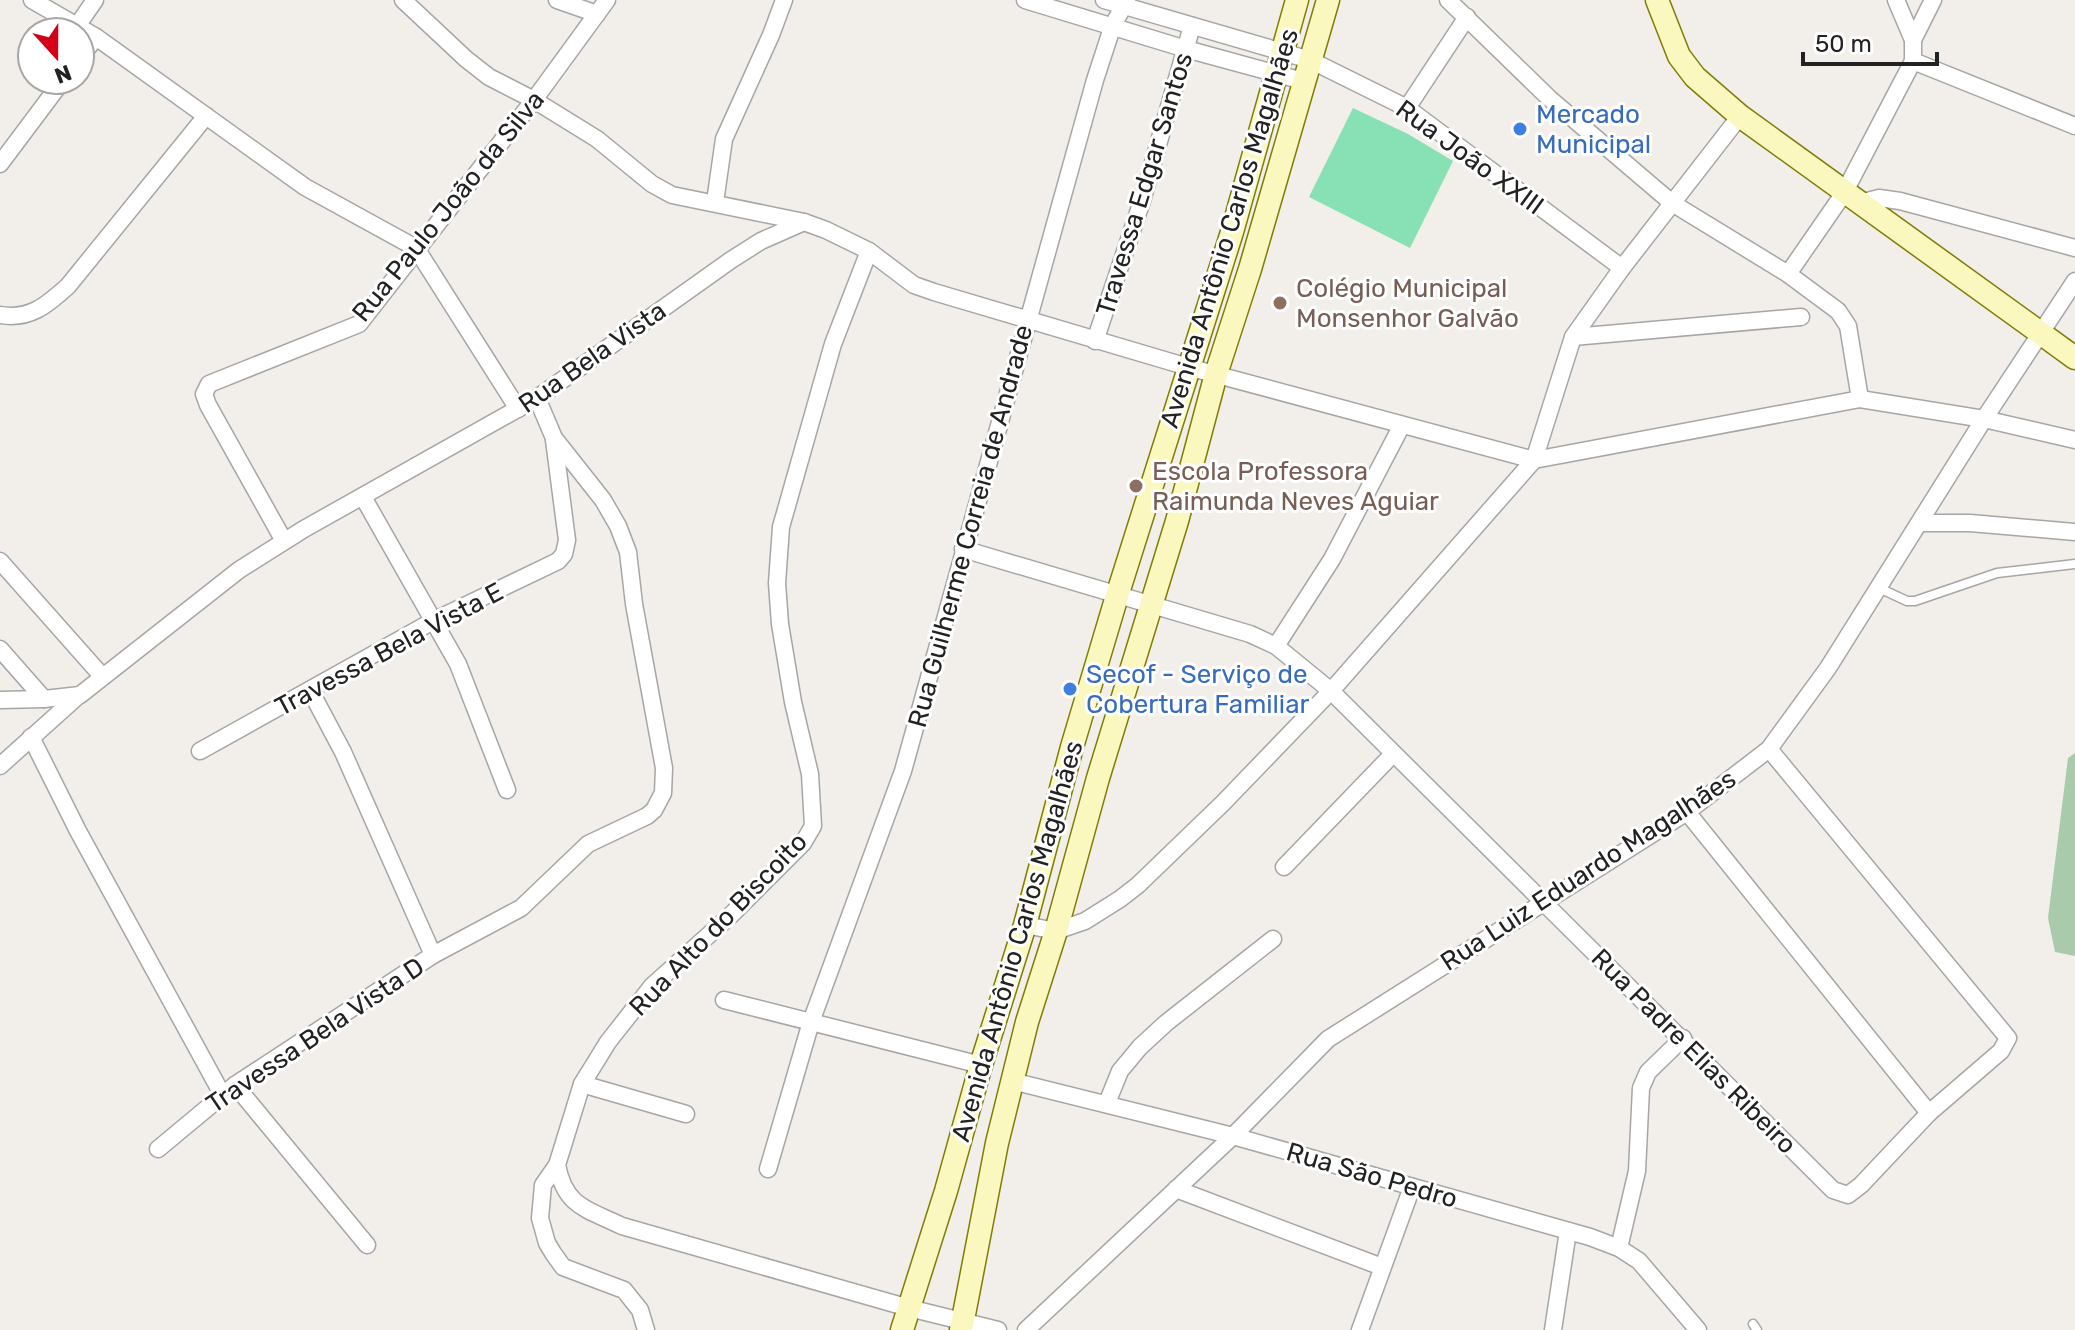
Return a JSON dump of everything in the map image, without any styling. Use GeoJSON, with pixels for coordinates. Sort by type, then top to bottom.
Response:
{"type":"FeatureCollection","features":[{"type":"Feature","properties":{"kind":"main road","name":"Avenida Antônio Carlos Magalhães"},"geometry":{"type":"LineString","coordinates":[[902,1330],[1025,925],[1072,747],[1117,596],[1232,232],[1297,0]]}},
{"type":"Feature","properties":{"kind":"main road","name":"Avenida Antônio Carlos Magalhães"},"geometry":{"type":"LineString","coordinates":[[962,1325],[994,1157],[1027,1022],[1328,0]]}},
{"type":"Feature","properties":{"kind":"main road"},"geometry":{"type":"LineString","coordinates":[[1657,0],[1679,56],[1695,77],[1740,116],[2075,358]]}},
{"type":"Feature","properties":{"kind":"street"},"geometry":{"type":"LineString","coordinates":[[32,0],[60,16]]}},
{"type":"Feature","properties":{"kind":"street"},"geometry":{"type":"LineString","coordinates":[[403,0],[478,68],[597,139],[652,184],[672,195],[804,222],[869,251],[914,285],[1095,341],[1534,460],[1860,399],[1984,419],[2075,440]]}},
{"type":"Feature","properties":{"kind":"street"},"geometry":{"type":"LineString","coordinates":[[557,0],[597,14]]}},
{"type":"Feature","properties":{"kind":"street","name":"Rua Paulo João da Silva"},"geometry":{"type":"LineString","coordinates":[[284,541],[208,405],[204,394],[209,384],[359,324],[534,100],[607,0]]}},
{"type":"Feature","properties":{"kind":"street"},"geometry":{"type":"LineString","coordinates":[[715,202],[724,139],[784,0]]}},
{"type":"Feature","properties":{"kind":"street"},"geometry":{"type":"LineString","coordinates":[[1025,0],[1275,75],[1307,70]]}},
{"type":"Feature","properties":{"kind":"street"},"geometry":{"type":"LineString","coordinates":[[1104,0],[1126,3],[1192,26],[1282,50],[1307,70]]}},
{"type":"Feature","properties":{"kind":"street"},"geometry":{"type":"LineString","coordinates":[[1448,0],[1507,60],[1600,144],[1672,203],[1788,274],[1844,317],[1860,399]]}},
{"type":"Feature","properties":{"kind":"street"},"geometry":{"type":"LineString","coordinates":[[1788,274],[1852,198],[1913,61],[1913,40],[1896,0]]}},
{"type":"Feature","properties":{"kind":"street"},"geometry":{"type":"LineString","coordinates":[[1913,40],[1933,0]]}},
{"type":"Feature","properties":{"kind":"street","name":"Rua Guilherme Correia de Andrade"},"geometry":{"type":"LineString","coordinates":[[768,1169],[811,1022],[903,771],[1095,80],[1113,25],[1126,3]]}},
{"type":"Feature","properties":{"kind":"street"},"geometry":{"type":"LineString","coordinates":[[1407,108],[1467,17]]}},
{"type":"Feature","properties":{"kind":"street","name":"Travessa Edgar Santos"},"geometry":{"type":"LineString","coordinates":[[1095,341],[1142,201],[1192,26]]}},
{"type":"Feature","properties":{"kind":"street"},"geometry":{"type":"LineString","coordinates":[[96,37],[305,187],[416,248],[518,409]]}},
{"type":"Feature","properties":{"kind":"street"},"geometry":{"type":"LineString","coordinates":[[1913,61],[2075,126]]}},
{"type":"Feature","properties":{"kind":"street","name":"Rua João XXIII"},"geometry":{"type":"LineString","coordinates":[[1307,70],[1407,108],[1622,268]]}},
{"type":"Feature","properties":{"kind":"street"},"geometry":{"type":"LineString","coordinates":[[0,164],[51,96]]}},
{"type":"Feature","properties":{"kind":"street"},"geometry":{"type":"LineString","coordinates":[[0,315],[11,317],[42,310],[68,286],[206,116]]}},
{"type":"Feature","properties":{"kind":"street"},"geometry":{"type":"LineString","coordinates":[[1025,925],[1056,931],[1104,911],[1138,885],[1223,803],[1331,691],[1534,460],[1573,337],[1622,268],[1740,116]]}},
{"type":"Feature","properties":{"kind":"street"},"geometry":{"type":"LineString","coordinates":[[1852,198],[1900,201],[2075,248]]}},
{"type":"Feature","properties":{"kind":"street","name":"Rua Bela Vista"},"geometry":{"type":"LineString","coordinates":[[0,766],[102,676],[239,570],[284,541],[537,398],[731,260],[761,241],[804,222]]}},
{"type":"Feature","properties":{"kind":"street","name":"Rua Alto do Biscoito"},"geometry":{"type":"LineString","coordinates":[[646,1330],[640,1310],[624,1290],[563,1267],[547,1243],[540,1218],[543,1185],[557,1165],[582,1084],[608,1042],[652,986],[731,915],[803,843],[813,826],[810,774],[793,702],[780,624],[777,583],[781,527],[833,344],[869,251]]}},
{"type":"Feature","properties":{"kind":"street","name":"Rua Luiz Eduardo Magalhães"},"geometry":{"type":"LineString","coordinates":[[1026,1330],[1233,1136],[1328,1039],[1687,812],[1769,749],[1828,668],[1984,419],[2075,281]]}},
{"type":"Feature","properties":{"kind":"street"},"geometry":{"type":"LineString","coordinates":[[1573,337],[1801,317]]}},
{"type":"Feature","properties":{"kind":"street"},"geometry":{"type":"LineString","coordinates":[[433,955],[504,919],[535,897],[588,844],[638,821],[654,810],[663,793],[656,715],[634,604],[628,552],[603,500],[554,438],[537,398]]}},
{"type":"Feature","properties":{"kind":"street"},"geometry":{"type":"LineString","coordinates":[[1276,646],[1332,559],[1402,425]]}},
{"type":"Feature","properties":{"kind":"street","name":"Travessa Bela Vista E"},"geometry":{"type":"LineString","coordinates":[[200,751],[433,621],[549,567],[564,554],[567,540],[554,438]]}},
{"type":"Feature","properties":{"kind":"street"},"geometry":{"type":"LineString","coordinates":[[363,497],[458,664],[507,790]]}},
{"type":"Feature","properties":{"kind":"street"},"geometry":{"type":"LineString","coordinates":[[1920,523],[1970,523],[2075,532]]}},
{"type":"Feature","properties":{"kind":"street","name":"Rua Padre Elias Ribeiro"},"geometry":{"type":"LineString","coordinates":[[963,549],[1151,606],[1207,619],[1276,646],[1331,691],[1833,1190],[1848,1195],[1861,1185],[1929,1113]]}},
{"type":"Feature","properties":{"kind":"street"},"geometry":{"type":"LineString","coordinates":[[0,561],[102,676]]}},
{"type":"Feature","properties":{"kind":"street"},"geometry":{"type":"LineString","coordinates":[[0,649],[44,699]]}},
{"type":"Feature","properties":{"kind":"street","name":"Travessa Bela Vista D"},"geometry":{"type":"LineString","coordinates":[[158,1149],[228,1090],[433,955],[343,752],[310,690]]}},
{"type":"Feature","properties":{"kind":"street"},"geometry":{"type":"LineString","coordinates":[[0,700],[80,695]]}},
{"type":"Feature","properties":{"kind":"street"},"geometry":{"type":"LineString","coordinates":[[31,737],[78,831],[228,1090],[367,1245]]}},
{"type":"Feature","properties":{"kind":"street"},"geometry":{"type":"LineString","coordinates":[[1687,812],[1929,1113],[2001,1051],[2008,1038],[1769,749]]}},
{"type":"Feature","properties":{"kind":"street"},"geometry":{"type":"LineString","coordinates":[[1284,867],[1393,754]]}},
{"type":"Feature","properties":{"kind":"street"},"geometry":{"type":"LineString","coordinates":[[1107,1103],[1120,1071],[1140,1047],[1273,939]]}},
{"type":"Feature","properties":{"kind":"street"},"geometry":{"type":"LineString","coordinates":[[724,1000],[981,1065]]}},
{"type":"Feature","properties":{"kind":"street"},"geometry":{"type":"LineString","coordinates":[[1619,1248],[1637,1171],[1641,1088],[1648,1072],[1683,1038]]}},
{"type":"Feature","properties":{"kind":"street","name":"Rua São Pedro"},"geometry":{"type":"LineString","coordinates":[[1012,1081],[1233,1136],[1619,1248],[1639,1261],[1698,1330]]}},
{"type":"Feature","properties":{"kind":"street"},"geometry":{"type":"LineString","coordinates":[[582,1084],[686,1114]]}},
{"type":"Feature","properties":{"kind":"street"},"geometry":{"type":"LineString","coordinates":[[557,1165],[561,1186],[570,1198],[622,1226],[962,1325],[998,1330]]}},
{"type":"Feature","properties":{"kind":"street"},"geometry":{"type":"LineString","coordinates":[[1360,1330],[1412,1187]]}},
{"type":"Feature","properties":{"kind":"street"},"geometry":{"type":"LineString","coordinates":[[1176,1189],[1382,1267]]}},
{"type":"Feature","properties":{"kind":"street"},"geometry":{"type":"LineString","coordinates":[[1553,1330],[1568,1231]]}},
{"type":"Feature","properties":{"kind":"lane"},"geometry":{"type":"LineString","coordinates":[[1879,588],[1907,601],[1915,601],[1997,573],[2075,564]]}},
{"type":"Feature","properties":{"kind":"green space"},"geometry":{"type":"Polygon","coordinates":[[[1353,108],[1408,134],[1453,161],[1410,248],[1309,197],[1353,108]]]}},
{"type":"Feature","properties":{"kind":"green space"},"geometry":{"type":"Polygon","coordinates":[[[2075,753],[2075,956],[2055,952],[2048,918],[2068,758],[2075,753]]]}},
{"type":"Feature","properties":{"kind":"place","name":"Mercado Municipal"},"geometry":{"type":"Point","coordinates":[1520,129]}},
{"type":"Feature","properties":{"kind":"place","name":"Colégio Municipal Monsenhor Galvão"},"geometry":{"type":"Point","coordinates":[1280,303]}},
{"type":"Feature","properties":{"kind":"place","name":"Escola Professora Raimunda Neves Aguiar"},"geometry":{"type":"Point","coordinates":[1136,486]}},
{"type":"Feature","properties":{"kind":"place","name":"Secof - Serviço de Cobertura Familiar"},"geometry":{"type":"Point","coordinates":[1070,689]}}]}
